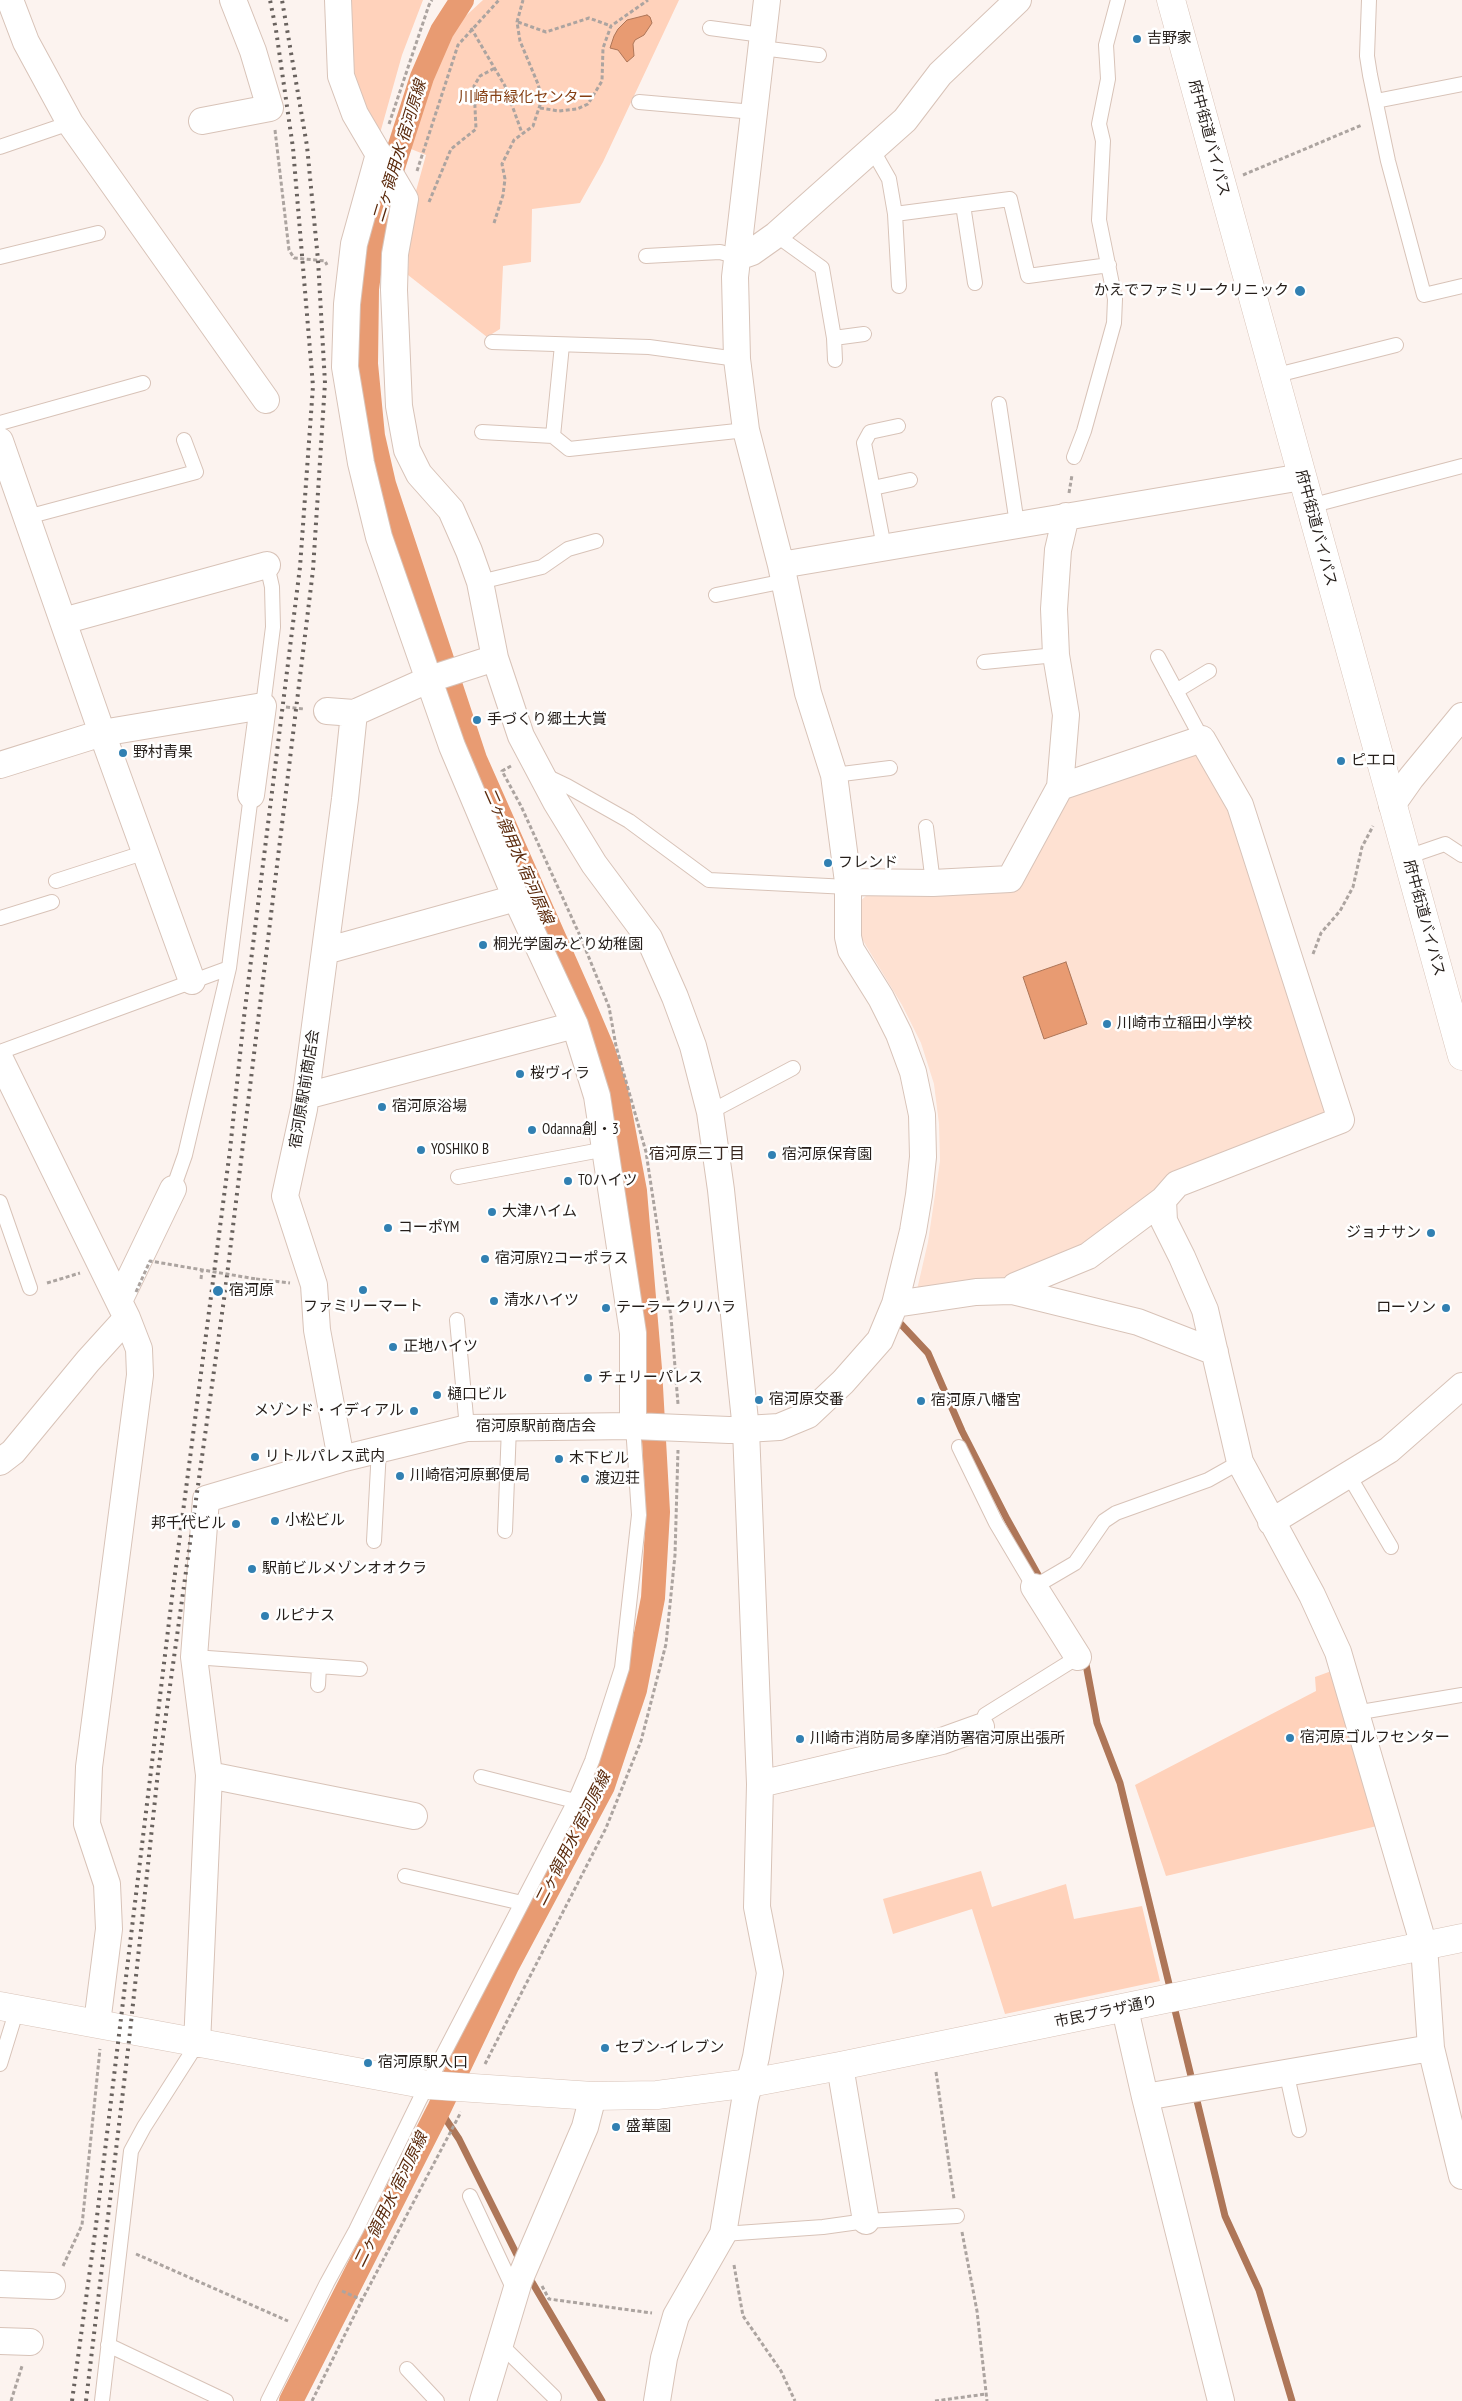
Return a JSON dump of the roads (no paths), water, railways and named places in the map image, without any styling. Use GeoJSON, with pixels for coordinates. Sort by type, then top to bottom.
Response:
{"type":"FeatureCollection","features":[{"type":"Feature","properties":{"kind":"street"},"geometry":{"type":"LineString","coordinates":[[202,121],[270,108],[253,51],[233,0]]}},
{"type":"Feature","properties":{"kind":"street"},"geometry":{"type":"LineString","coordinates":[[338,0],[341,76],[355,114],[380,156],[410,199],[395,254],[394,290],[399,406],[407,450],[419,474],[451,510],[480,582],[487,661],[521,736],[594,864],[649,938],[675,996],[693,1046],[710,1112],[721,1190],[746,1430],[760,1784],[757,1907],[770,1973],[756,2057],[745,2100],[723,2234],[676,2316],[664,2358],[658,2400]]}},
{"type":"Feature","properties":{"kind":"street","name":"宿河原駅前商店会"},"geometry":{"type":"LineString","coordinates":[[194,1657],[206,1499],[341,1459],[466,1428],[647,1427],[746,1430],[779,1427],[808,1415],[843,1382],[880,1340],[895,1304],[913,1231],[919,1195],[923,1157],[922,1115],[913,1072],[898,1034],[881,998],[851,950],[848,937],[848,885],[834,775],[808,693],[783,573],[746,430],[736,359],[735,278],[767,0]]}},
{"type":"Feature","properties":{"kind":"street"},"geometry":{"type":"LineString","coordinates":[[738,256],[752,252],[776,235],[905,120],[940,74],[1018,0]]}},
{"type":"Feature","properties":{"kind":"street","name":"府中街道バイパス"},"geometry":{"type":"LineString","coordinates":[[1170,0],[1310,506],[1384,813],[1407,857],[1462,1056]]}},
{"type":"Feature","properties":{"kind":"street"},"geometry":{"type":"LineString","coordinates":[[6,13],[26,42],[70,124],[266,400]]}},
{"type":"Feature","properties":{"kind":"street"},"geometry":{"type":"LineString","coordinates":[[380,156],[354,244],[347,304],[345,367],[360,462],[379,537],[399,598],[434,678],[452,746],[516,898],[574,1025],[597,1096],[647,1427]]}},
{"type":"Feature","properties":{"kind":"street"},"geometry":{"type":"LineString","coordinates":[[3,458],[27,517],[102,733],[192,981]]}},
{"type":"Feature","properties":{"kind":"street"},"geometry":{"type":"LineString","coordinates":[[783,573],[884,547],[1302,477]]}},
{"type":"Feature","properties":{"kind":"street"},"geometry":{"type":"LineString","coordinates":[[848,885],[1010,879],[1060,787],[1066,715],[1056,655],[1054,609],[1058,550],[1066,516]]}},
{"type":"Feature","properties":{"kind":"street"},"geometry":{"type":"LineString","coordinates":[[63,621],[267,564]]}},
{"type":"Feature","properties":{"kind":"street"},"geometry":{"type":"LineString","coordinates":[[327,711],[354,714],[434,678],[487,661]]}},
{"type":"Feature","properties":{"kind":"street"},"geometry":{"type":"LineString","coordinates":[[0,765],[102,733],[262,706],[251,795]]}},
{"type":"Feature","properties":{"kind":"street","name":"宿河原駅前商店会"},"geometry":{"type":"LineString","coordinates":[[341,1459],[317,1330],[314,1285],[285,1196],[306,1096],[346,800],[354,714]]}},
{"type":"Feature","properties":{"kind":"street"},"geometry":{"type":"LineString","coordinates":[[1384,813],[1410,778],[1462,716]]}},
{"type":"Feature","properties":{"kind":"street"},"geometry":{"type":"LineString","coordinates":[[1012,1291],[1015,1286],[1088,1256],[1162,1200],[1177,1184],[1342,1120],[1240,805],[1202,739],[1060,787]]}},
{"type":"Feature","properties":{"kind":"street"},"geometry":{"type":"LineString","coordinates":[[325,951],[516,898]]}},
{"type":"Feature","properties":{"kind":"street"},"geometry":{"type":"LineString","coordinates":[[306,1096],[574,1025]]}},
{"type":"Feature","properties":{"kind":"street"},"geometry":{"type":"LineString","coordinates":[[0,1059],[102,1267],[127,1304],[140,1349],[140,1375],[89,1767],[87,1824],[107,1884],[109,1930],[99,2032]]}},
{"type":"Feature","properties":{"kind":"street"},"geometry":{"type":"LineString","coordinates":[[0,1462],[12,1452],[88,1361],[127,1304],[173,1189]]}},
{"type":"Feature","properties":{"kind":"street"},"geometry":{"type":"LineString","coordinates":[[1162,1200],[1164,1222],[1182,1257],[1205,1310],[1240,1462],[1271,1522],[1312,1594],[1338,1652],[1424,1946],[1431,2048],[1462,2176]]}},
{"type":"Feature","properties":{"kind":"street"},"geometry":{"type":"LineString","coordinates":[[895,1304],[976,1292],[1012,1291],[1138,1322],[1215,1352]]}},
{"type":"Feature","properties":{"kind":"street"},"geometry":{"type":"LineString","coordinates":[[1271,1522],[1388,1450],[1462,1386]]}},
{"type":"Feature","properties":{"kind":"street"},"geometry":{"type":"LineString","coordinates":[[1034,1587],[1078,1657]]}},
{"type":"Feature","properties":{"kind":"street"},"geometry":{"type":"LineString","coordinates":[[194,1657],[209,1775],[197,2044]]}},
{"type":"Feature","properties":{"kind":"street"},"geometry":{"type":"LineString","coordinates":[[760,1784],[942,1741],[981,1727]]}},
{"type":"Feature","properties":{"kind":"street"},"geometry":{"type":"LineString","coordinates":[[209,1775],[414,1816]]}},
{"type":"Feature","properties":{"kind":"street","name":"市民プラザ通り"},"geometry":{"type":"LineString","coordinates":[[9,2007],[99,2032],[197,2044],[441,2086],[593,2096],[657,2095],[750,2083],[840,2066],[1125,2009],[1462,1938]]}},
{"type":"Feature","properties":{"kind":"street"},"geometry":{"type":"LineString","coordinates":[[1125,2009],[1145,2097],[1221,2401]]}},
{"type":"Feature","properties":{"kind":"street"},"geometry":{"type":"LineString","coordinates":[[1145,2097],[1286,2071],[1431,2048]]}},
{"type":"Feature","properties":{"kind":"street"},"geometry":{"type":"LineString","coordinates":[[840,2066],[866,2221]]}},
{"type":"Feature","properties":{"kind":"street"},"geometry":{"type":"LineString","coordinates":[[483,2401],[522,2274],[585,2127],[593,2096]]}},
{"type":"Feature","properties":{"kind":"street"},"geometry":{"type":"LineString","coordinates":[[0,2284],[52,2286]]}},
{"type":"Feature","properties":{"kind":"street"},"geometry":{"type":"LineString","coordinates":[[0,2341],[30,2342]]}},
{"type":"Feature","properties":{"kind":"lane"},"geometry":{"type":"LineString","coordinates":[[1074,457],[1084,430],[1114,323],[1115,299],[1098,220],[1103,141],[1099,124],[1108,79],[1106,45],[1118,0]]}},
{"type":"Feature","properties":{"kind":"lane"},"geometry":{"type":"LineString","coordinates":[[1370,0],[1367,56],[1388,161],[1424,295],[1462,286]]}},
{"type":"Feature","properties":{"kind":"lane"},"geometry":{"type":"LineString","coordinates":[[710,28],[819,55]]}},
{"type":"Feature","properties":{"kind":"lane"},"geometry":{"type":"LineString","coordinates":[[1376,101],[1462,84]]}},
{"type":"Feature","properties":{"kind":"lane"},"geometry":{"type":"LineString","coordinates":[[640,102],[754,112]]}},
{"type":"Feature","properties":{"kind":"lane"},"geometry":{"type":"LineString","coordinates":[[0,147],[70,124]]}},
{"type":"Feature","properties":{"kind":"lane"},"geometry":{"type":"LineString","coordinates":[[872,149],[889,179],[895,214],[899,286]]}},
{"type":"Feature","properties":{"kind":"lane"},"geometry":{"type":"LineString","coordinates":[[895,214],[1010,199],[1028,276],[1109,265]]}},
{"type":"Feature","properties":{"kind":"lane"},"geometry":{"type":"LineString","coordinates":[[963,205],[975,284]]}},
{"type":"Feature","properties":{"kind":"lane"},"geometry":{"type":"LineString","coordinates":[[0,257],[98,233]]}},
{"type":"Feature","properties":{"kind":"lane"},"geometry":{"type":"LineString","coordinates":[[776,235],[822,268],[834,338],[835,360]]}},
{"type":"Feature","properties":{"kind":"lane"},"geometry":{"type":"LineString","coordinates":[[646,256],[720,252],[738,256]]}},
{"type":"Feature","properties":{"kind":"lane"},"geometry":{"type":"LineString","coordinates":[[834,338],[864,334]]}},
{"type":"Feature","properties":{"kind":"lane"},"geometry":{"type":"LineString","coordinates":[[492,342],[649,347],[736,359]]}},
{"type":"Feature","properties":{"kind":"lane"},"geometry":{"type":"LineString","coordinates":[[1273,376],[1396,344]]}},
{"type":"Feature","properties":{"kind":"lane"},"geometry":{"type":"LineString","coordinates":[[552,436],[562,345]]}},
{"type":"Feature","properties":{"kind":"lane"},"geometry":{"type":"LineString","coordinates":[[0,423],[143,382]]}},
{"type":"Feature","properties":{"kind":"lane"},"geometry":{"type":"LineString","coordinates":[[999,404],[1017,524]]}},
{"type":"Feature","properties":{"kind":"lane"},"geometry":{"type":"LineString","coordinates":[[884,547],[864,442],[870,432],[898,426]]}},
{"type":"Feature","properties":{"kind":"lane"},"geometry":{"type":"LineString","coordinates":[[482,432],[552,436],[569,449],[746,430]]}},
{"type":"Feature","properties":{"kind":"lane"},"geometry":{"type":"LineString","coordinates":[[27,517],[196,472],[184,440]]}},
{"type":"Feature","properties":{"kind":"lane"},"geometry":{"type":"LineString","coordinates":[[1310,506],[1462,466]]}},
{"type":"Feature","properties":{"kind":"lane"},"geometry":{"type":"LineString","coordinates":[[873,488],[910,480]]}},
{"type":"Feature","properties":{"kind":"lane"},"geometry":{"type":"LineString","coordinates":[[480,582],[542,567],[568,550],[596,541]]}},
{"type":"Feature","properties":{"kind":"lane"},"geometry":{"type":"LineString","coordinates":[[262,706],[273,627],[272,587],[267,564]]}},
{"type":"Feature","properties":{"kind":"lane"},"geometry":{"type":"LineString","coordinates":[[716,596],[783,573]]}},
{"type":"Feature","properties":{"kind":"lane"},"geometry":{"type":"LineString","coordinates":[[984,662],[1056,655]]}},
{"type":"Feature","properties":{"kind":"lane"},"geometry":{"type":"LineString","coordinates":[[1158,657],[1202,739]]}},
{"type":"Feature","properties":{"kind":"lane"},"geometry":{"type":"LineString","coordinates":[[1176,691],[1209,672]]}},
{"type":"Feature","properties":{"kind":"lane"},"geometry":{"type":"LineString","coordinates":[[834,775],[890,768]]}},
{"type":"Feature","properties":{"kind":"lane"},"geometry":{"type":"LineString","coordinates":[[541,773],[568,786],[629,821],[709,880],[848,885]]}},
{"type":"Feature","properties":{"kind":"lane"},"geometry":{"type":"LineString","coordinates":[[173,1189],[185,1155],[229,968],[251,795]]}},
{"type":"Feature","properties":{"kind":"lane"},"geometry":{"type":"LineString","coordinates":[[926,827],[933,883]]}},
{"type":"Feature","properties":{"kind":"lane"},"geometry":{"type":"LineString","coordinates":[[1407,857],[1445,844],[1462,856]]}},
{"type":"Feature","properties":{"kind":"lane"},"geometry":{"type":"LineString","coordinates":[[56,882],[146,852]]}},
{"type":"Feature","properties":{"kind":"lane"},"geometry":{"type":"LineString","coordinates":[[0,918],[52,902]]}},
{"type":"Feature","properties":{"kind":"lane"},"geometry":{"type":"LineString","coordinates":[[0,1052],[229,968]]}},
{"type":"Feature","properties":{"kind":"lane"},"geometry":{"type":"LineString","coordinates":[[710,1112],[793,1068]]}},
{"type":"Feature","properties":{"kind":"lane"},"geometry":{"type":"LineString","coordinates":[[458,1177],[606,1149]]}},
{"type":"Feature","properties":{"kind":"lane"},"geometry":{"type":"LineString","coordinates":[[2,1210],[30,1288]]}},
{"type":"Feature","properties":{"kind":"lane"},"geometry":{"type":"LineString","coordinates":[[457,1320],[466,1428]]}},
{"type":"Feature","properties":{"kind":"lane"},"geometry":{"type":"LineString","coordinates":[[506,1531],[509,1427]]}},
{"type":"Feature","properties":{"kind":"lane"},"geometry":{"type":"LineString","coordinates":[[268,2401],[305,2329],[441,2086],[522,1903],[575,1801],[592,1761],[622,1668],[647,1427]]}},
{"type":"Feature","properties":{"kind":"lane"},"geometry":{"type":"LineString","coordinates":[[959,1447],[996,1523],[1034,1587],[1075,1563],[1104,1521],[1116,1513],[1208,1480],[1240,1462]]}},
{"type":"Feature","properties":{"kind":"lane"},"geometry":{"type":"LineString","coordinates":[[374,1540],[378,1449]]}},
{"type":"Feature","properties":{"kind":"lane"},"geometry":{"type":"LineString","coordinates":[[1348,1474],[1391,1547]]}},
{"type":"Feature","properties":{"kind":"lane"},"geometry":{"type":"LineString","coordinates":[[194,1657],[360,1669]]}},
{"type":"Feature","properties":{"kind":"lane"},"geometry":{"type":"LineString","coordinates":[[981,1727],[985,1715],[1078,1657]]}},
{"type":"Feature","properties":{"kind":"lane"},"geometry":{"type":"LineString","coordinates":[[318,1684],[320,1666]]}},
{"type":"Feature","properties":{"kind":"lane"},"geometry":{"type":"LineString","coordinates":[[1355,1713],[1462,1694]]}},
{"type":"Feature","properties":{"kind":"lane"},"geometry":{"type":"LineString","coordinates":[[481,1777],[575,1801]]}},
{"type":"Feature","properties":{"kind":"lane"},"geometry":{"type":"LineString","coordinates":[[405,1876],[522,1903]]}},
{"type":"Feature","properties":{"kind":"lane"},"geometry":{"type":"LineString","coordinates":[[0,2064],[9,2007]]}},
{"type":"Feature","properties":{"kind":"lane"},"geometry":{"type":"LineString","coordinates":[[102,2401],[131,2151],[144,2127],[197,2044]]}},
{"type":"Feature","properties":{"kind":"lane"},"geometry":{"type":"LineString","coordinates":[[1286,2071],[1299,2130]]}},
{"type":"Feature","properties":{"kind":"lane"},"geometry":{"type":"LineString","coordinates":[[470,2196],[522,2274]]}},
{"type":"Feature","properties":{"kind":"lane"},"geometry":{"type":"LineString","coordinates":[[723,2234],[823,2227],[866,2221],[956,2216]]}},
{"type":"Feature","properties":{"kind":"lane"},"geometry":{"type":"LineString","coordinates":[[500,2344],[554,2397]]}},
{"type":"Feature","properties":{"kind":"lane"},"geometry":{"type":"LineString","coordinates":[[108,2345],[226,2401]]}},
{"type":"Feature","properties":{"kind":"lane"},"geometry":{"type":"LineString","coordinates":[[407,2369],[437,2401]]}},
{"type":"Feature","properties":{"kind":"waterway","name":"二ヶ領用水 宿河原線"},"geometry":{"type":"LineString","coordinates":[[291,2401],[439,2109],[507,1966],[603,1786],[635,1690],[653,1598],[658,1512],[650,1369],[635,1191],[616,1090],[603,1050],[580,996],[475,759],[384,484],[373,436],[366,364],[367,289],[376,220],[422,77],[442,31],[462,0]]}},
{"type":"Feature","properties":{"kind":"waterway"},"geometry":{"type":"LineString","coordinates":[[898,1321],[928,1353],[962,1431],[1042,1582]]}},
{"type":"Feature","properties":{"kind":"waterway"},"geometry":{"type":"LineString","coordinates":[[1085,1659],[1097,1723],[1120,1783],[1171,1992]]}},
{"type":"Feature","properties":{"kind":"waterway"},"geometry":{"type":"LineString","coordinates":[[1173,2002],[1225,2216],[1259,2290],[1292,2401]]}},
{"type":"Feature","properties":{"kind":"waterway"},"geometry":{"type":"LineString","coordinates":[[439,2109],[459,2139],[521,2263]]}},
{"type":"Feature","properties":{"kind":"waterway"},"geometry":{"type":"LineString","coordinates":[[529,2277],[602,2401]]}},
{"type":"Feature","properties":{"kind":"railway"},"geometry":{"type":"LineString","coordinates":[[72,2401],[95,2233],[173,1589],[230,1150],[244,1017],[300,567],[313,386],[293,148],[270,0]]}},
{"type":"Feature","properties":{"kind":"railway"},"geometry":{"type":"LineString","coordinates":[[86,2401],[129,2041],[158,1772],[225,1292],[313,570],[325,383],[318,260],[307,146],[282,0]]}},
{"type":"Feature","properties":{"kind":"place","name":"吉野家"},"geometry":{"type":"Point","coordinates":[1137,39]}},
{"type":"Feature","properties":{"kind":"place","name":"かえでファミリークリニック"},"geometry":{"type":"Point","coordinates":[1300,291]}},
{"type":"Feature","properties":{"kind":"place","name":"手づくり郷土大賞"},"geometry":{"type":"Point","coordinates":[477,720]}},
{"type":"Feature","properties":{"kind":"place","name":"野村青果"},"geometry":{"type":"Point","coordinates":[123,753]}},
{"type":"Feature","properties":{"kind":"place","name":"ピエロ"},"geometry":{"type":"Point","coordinates":[1341,761]}},
{"type":"Feature","properties":{"kind":"place","name":"フレンド"},"geometry":{"type":"Point","coordinates":[828,863]}},
{"type":"Feature","properties":{"kind":"place","name":"桐光学園みどり幼稚園"},"geometry":{"type":"Point","coordinates":[483,945]}},
{"type":"Feature","properties":{"kind":"place","name":"川崎市立稲田小学校"},"geometry":{"type":"Point","coordinates":[1107,1024]}},
{"type":"Feature","properties":{"kind":"place","name":"桜ヴィラ"},"geometry":{"type":"Point","coordinates":[520,1074]}},
{"type":"Feature","properties":{"kind":"place","name":"宿河原浴場"},"geometry":{"type":"Point","coordinates":[382,1107]}},
{"type":"Feature","properties":{"kind":"place","name":"Odanna創・3"},"geometry":{"type":"Point","coordinates":[532,1130]}},
{"type":"Feature","properties":{"kind":"place","name":"YOSHIKO B"},"geometry":{"type":"Point","coordinates":[421,1150]}},
{"type":"Feature","properties":{"kind":"place","name":"宿河原保育園"},"geometry":{"type":"Point","coordinates":[772,1155]}},
{"type":"Feature","properties":{"kind":"place","name":"TOハイツ"},"geometry":{"type":"Point","coordinates":[568,1181]}},
{"type":"Feature","properties":{"kind":"place","name":"大津ハイム"},"geometry":{"type":"Point","coordinates":[492,1212]}},
{"type":"Feature","properties":{"kind":"place","name":"コーポYM"},"geometry":{"type":"Point","coordinates":[388,1228]}},
{"type":"Feature","properties":{"kind":"place","name":"ジョナサン"},"geometry":{"type":"Point","coordinates":[1431,1233]}},
{"type":"Feature","properties":{"kind":"place","name":"宿河原Y2コーポラス"},"geometry":{"type":"Point","coordinates":[485,1259]}},
{"type":"Feature","properties":{"kind":"place","name":"ファミリーマート"},"geometry":{"type":"Point","coordinates":[363,1290]}},
{"type":"Feature","properties":{"kind":"place","name":"宿河原"},"geometry":{"type":"Point","coordinates":[218,1291]}},
{"type":"Feature","properties":{"kind":"place","name":"清水ハイツ"},"geometry":{"type":"Point","coordinates":[494,1301]}},
{"type":"Feature","properties":{"kind":"place","name":"テーラークリハラ"},"geometry":{"type":"Point","coordinates":[606,1308]}},
{"type":"Feature","properties":{"kind":"place","name":"ローソン"},"geometry":{"type":"Point","coordinates":[1446,1308]}},
{"type":"Feature","properties":{"kind":"place","name":"正地ハイツ"},"geometry":{"type":"Point","coordinates":[393,1347]}},
{"type":"Feature","properties":{"kind":"place","name":"チェリーパレス"},"geometry":{"type":"Point","coordinates":[588,1378]}},
{"type":"Feature","properties":{"kind":"place","name":"樋口ビル"},"geometry":{"type":"Point","coordinates":[437,1395]}},
{"type":"Feature","properties":{"kind":"place","name":"宿河原交番"},"geometry":{"type":"Point","coordinates":[759,1400]}},
{"type":"Feature","properties":{"kind":"place","name":"宿河原八幡宮"},"geometry":{"type":"Point","coordinates":[921,1401]}},
{"type":"Feature","properties":{"kind":"place","name":"メゾンド・イディアル"},"geometry":{"type":"Point","coordinates":[414,1411]}},
{"type":"Feature","properties":{"kind":"place","name":"リトルパレス武内"},"geometry":{"type":"Point","coordinates":[255,1457]}},
{"type":"Feature","properties":{"kind":"place","name":"木下ビル"},"geometry":{"type":"Point","coordinates":[559,1459]}},
{"type":"Feature","properties":{"kind":"place","name":"川崎宿河原郵便局"},"geometry":{"type":"Point","coordinates":[400,1476]}},
{"type":"Feature","properties":{"kind":"place","name":"渡辺荘"},"geometry":{"type":"Point","coordinates":[585,1479]}},
{"type":"Feature","properties":{"kind":"place","name":"小松ビル"},"geometry":{"type":"Point","coordinates":[275,1521]}},
{"type":"Feature","properties":{"kind":"place","name":"邦千代ビル"},"geometry":{"type":"Point","coordinates":[236,1524]}},
{"type":"Feature","properties":{"kind":"place","name":"駅前ビルメゾンオオクラ"},"geometry":{"type":"Point","coordinates":[252,1569]}},
{"type":"Feature","properties":{"kind":"place","name":"ルピナス"},"geometry":{"type":"Point","coordinates":[265,1616]}},
{"type":"Feature","properties":{"kind":"place","name":"宿河原ゴルフセンター"},"geometry":{"type":"Point","coordinates":[1290,1738]}},
{"type":"Feature","properties":{"kind":"place","name":"川崎市消防局多摩消防署宿河原出張所"},"geometry":{"type":"Point","coordinates":[800,1739]}},
{"type":"Feature","properties":{"kind":"place","name":"セブン-イレブン"},"geometry":{"type":"Point","coordinates":[605,2048]}},
{"type":"Feature","properties":{"kind":"place","name":"宿河原駅入口"},"geometry":{"type":"Point","coordinates":[368,2063]}},
{"type":"Feature","properties":{"kind":"place","name":"盛華園"},"geometry":{"type":"Point","coordinates":[616,2127]}},
{"type":"Feature","properties":{"kind":"district","name":"宿河原三丁目"},"geometry":{"type":"Point","coordinates":[697,1154]}},
{"type":"Feature","properties":{"kind":"park label","name":"川崎市緑化センター"},"geometry":{"type":"Point","coordinates":[526,98]}}]}
